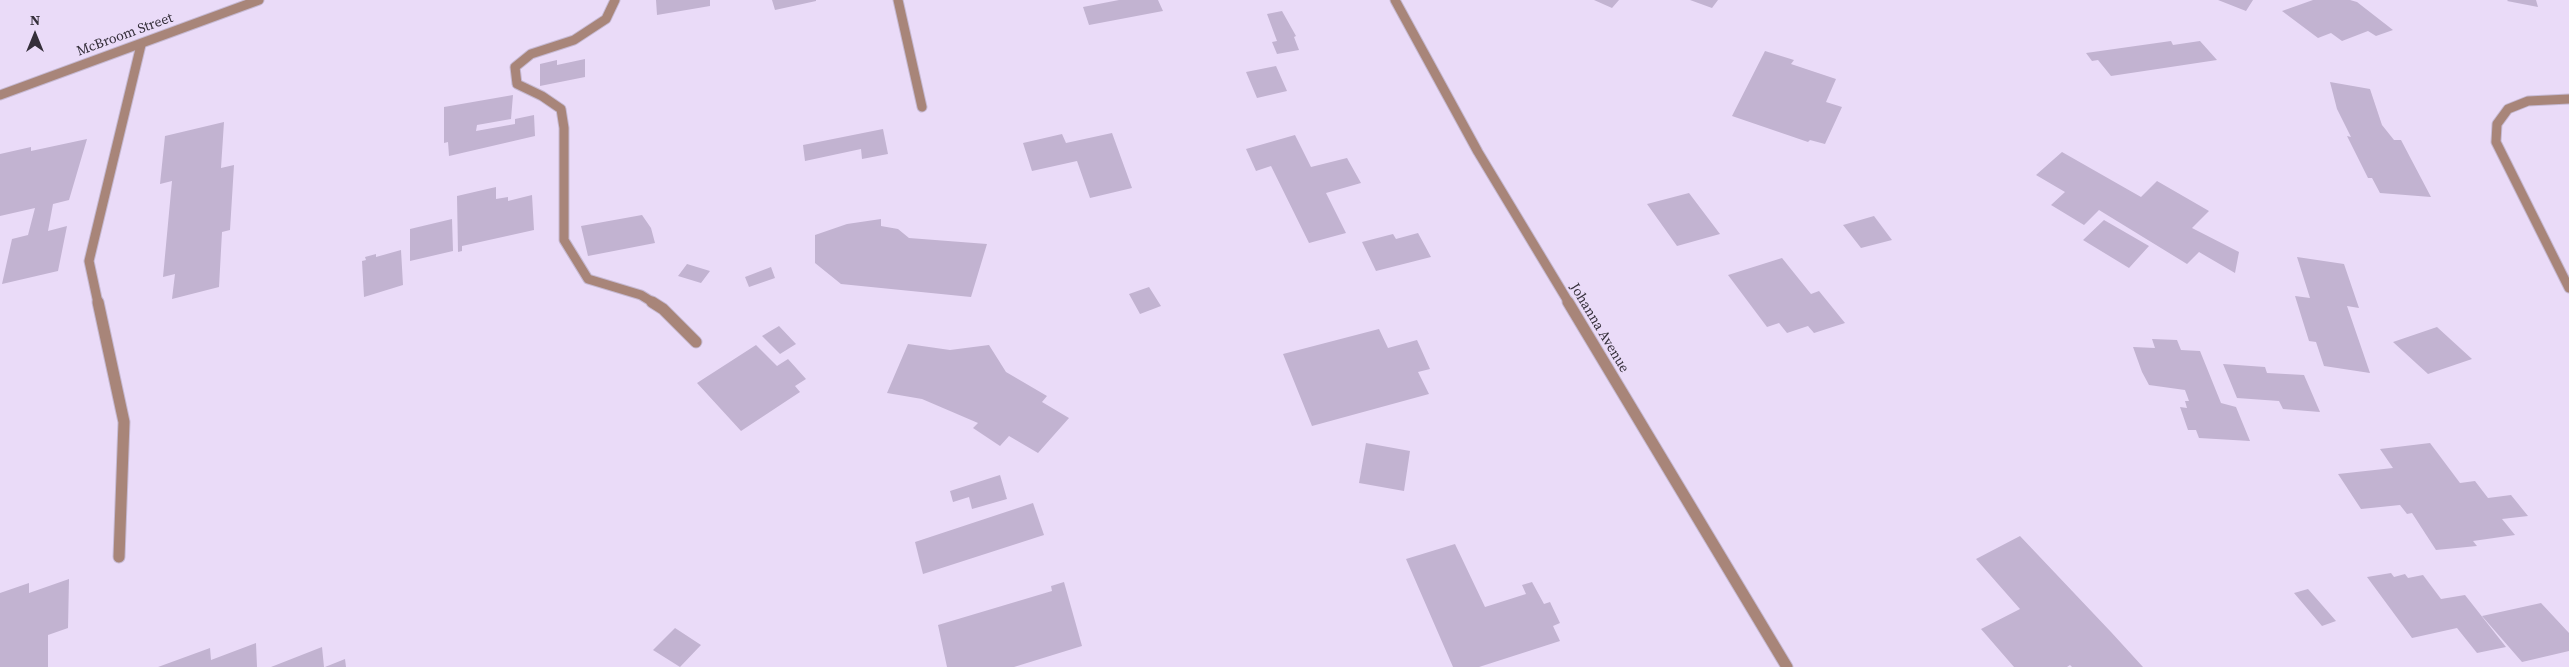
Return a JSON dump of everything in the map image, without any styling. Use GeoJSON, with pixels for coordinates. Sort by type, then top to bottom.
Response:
{"type":"FeatureCollection","features":[{"type":"Feature","properties":{"kind":"street","name":"McBroom Street"},"geometry":{"type":"LineString","coordinates":[[0,95],[141,45],[259,0]]}},
{"type":"Feature","properties":{"kind":"street"},"geometry":{"type":"LineString","coordinates":[[615,0],[606,19],[574,40],[532,54],[516,67],[517,84],[542,96],[561,109],[564,128],[564,240],[588,279],[615,289],[640,295],[663,309],[696,342]]}},
{"type":"Feature","properties":{"kind":"street"},"geometry":{"type":"LineString","coordinates":[[898,0],[922,107]]}},
{"type":"Feature","properties":{"kind":"street","name":"Johanna Avenue"},"geometry":{"type":"LineString","coordinates":[[1395,0],[1478,152],[1787,667]]}},
{"type":"Feature","properties":{"kind":"street"},"geometry":{"type":"LineString","coordinates":[[119,557],[124,422],[89,261],[141,45]]}},
{"type":"Feature","properties":{"kind":"street"},"geometry":{"type":"LineString","coordinates":[[2569,100],[2556,98],[2528,101],[2508,109],[2497,124],[2496,142],[2569,288]]}},
{"type":"Feature","properties":{"kind":"building"},"geometry":{"type":"Polygon","coordinates":[[[656,0],[710,0],[710,6],[657,15],[656,0]]]}},
{"type":"Feature","properties":{"kind":"building"},"geometry":{"type":"Polygon","coordinates":[[[772,0],[816,0],[816,1],[775,10],[772,0]]]}},
{"type":"Feature","properties":{"kind":"building"},"geometry":{"type":"Polygon","coordinates":[[[1119,0],[1158,0],[1163,11],[1089,25],[1083,7],[1119,0]]]}},
{"type":"Feature","properties":{"kind":"building"},"geometry":{"type":"Polygon","coordinates":[[[1594,0],[1619,0],[1612,8],[1594,0]]]}},
{"type":"Feature","properties":{"kind":"building"},"geometry":{"type":"Polygon","coordinates":[[[1690,0],[1718,0],[1712,8],[1690,0]]]}},
{"type":"Feature","properties":{"kind":"building"},"geometry":{"type":"Polygon","coordinates":[[[2218,0],[2253,0],[2246,11],[2218,0]]]}},
{"type":"Feature","properties":{"kind":"building"},"geometry":{"type":"Polygon","coordinates":[[[2313,0],[2350,0],[2357,2],[2393,30],[2376,36],[2368,31],[2342,41],[2331,33],[2318,38],[2282,11],[2313,0]]]}},
{"type":"Feature","properties":{"kind":"building"},"geometry":{"type":"Polygon","coordinates":[[[2536,0],[2538,7],[2507,1],[2536,0]]]}},
{"type":"Feature","properties":{"kind":"building"},"geometry":{"type":"Polygon","coordinates":[[[1282,11],[1296,36],[1294,37],[1299,50],[1277,54],[1272,42],[1277,41],[1267,14],[1282,11]]]}},
{"type":"Feature","properties":{"kind":"building"},"geometry":{"type":"Polygon","coordinates":[[[2171,41],[2173,45],[2200,41],[2217,60],[2111,76],[2098,60],[2092,61],[2086,53],[2171,41]]]}},
{"type":"Feature","properties":{"kind":"building"},"geometry":{"type":"Polygon","coordinates":[[[1765,51],[1794,60],[1791,64],[1836,79],[1826,102],[1842,107],[1825,144],[1810,140],[1808,142],[1732,116],[1765,51]]]}},
{"type":"Feature","properties":{"kind":"building"},"geometry":{"type":"Polygon","coordinates":[[[585,59],[585,77],[540,86],[540,64],[557,60],[557,65],[585,59]]]}},
{"type":"Feature","properties":{"kind":"building"},"geometry":{"type":"Polygon","coordinates":[[[1276,66],[1287,91],[1257,98],[1246,72],[1276,66]]]}},
{"type":"Feature","properties":{"kind":"building"},"geometry":{"type":"Polygon","coordinates":[[[2330,82],[2370,89],[2382,125],[2394,140],[2401,140],[2431,197],[2380,193],[2372,178],[2368,178],[2347,136],[2351,137],[2337,109],[2330,82]]]}},
{"type":"Feature","properties":{"kind":"building"},"geometry":{"type":"Polygon","coordinates":[[[513,95],[511,119],[477,125],[476,131],[515,124],[515,119],[534,115],[535,136],[449,156],[448,142],[444,143],[444,107],[513,95]]]}},
{"type":"Feature","properties":{"kind":"building"},"geometry":{"type":"Polygon","coordinates":[[[224,122],[221,168],[234,165],[230,230],[222,232],[219,287],[172,299],[175,274],[163,277],[172,181],[160,184],[165,136],[224,122]]]}},
{"type":"Feature","properties":{"kind":"building"},"geometry":{"type":"Polygon","coordinates":[[[883,129],[888,154],[862,159],[861,149],[805,161],[803,145],[883,129]]]}},
{"type":"Feature","properties":{"kind":"building"},"geometry":{"type":"Polygon","coordinates":[[[1112,133],[1132,188],[1090,198],[1077,161],[1032,171],[1023,143],[1062,134],[1066,143],[1112,133]]]}},
{"type":"Feature","properties":{"kind":"building"},"geometry":{"type":"Polygon","coordinates":[[[1295,135],[1311,167],[1347,158],[1361,183],[1326,193],[1346,233],[1309,243],[1271,166],[1256,171],[1246,149],[1295,135]]]}},
{"type":"Feature","properties":{"kind":"building"},"geometry":{"type":"Polygon","coordinates":[[[87,139],[69,200],[53,204],[48,231],[67,226],[58,271],[2,284],[12,239],[28,235],[35,208],[0,216],[0,154],[31,147],[31,151],[87,139]]]}},
{"type":"Feature","properties":{"kind":"building"},"geometry":{"type":"Polygon","coordinates":[[[2062,152],[2141,197],[2157,181],[2209,211],[2192,228],[2239,252],[2235,273],[2199,252],[2187,264],[2099,210],[2084,225],[2051,205],[2065,192],[2036,175],[2062,152]]]}},
{"type":"Feature","properties":{"kind":"building"},"geometry":{"type":"Polygon","coordinates":[[[496,187],[496,199],[508,197],[508,201],[532,195],[534,230],[462,246],[462,251],[458,252],[457,196],[496,187]]]}},
{"type":"Feature","properties":{"kind":"building"},"geometry":{"type":"Polygon","coordinates":[[[1689,193],[1720,234],[1677,246],[1647,204],[1689,193]]]}},
{"type":"Feature","properties":{"kind":"building"},"geometry":{"type":"Polygon","coordinates":[[[642,215],[651,228],[655,243],[588,256],[581,226],[642,215]]]}},
{"type":"Feature","properties":{"kind":"building"},"geometry":{"type":"Polygon","coordinates":[[[1874,216],[1892,240],[1861,248],[1843,225],[1874,216]]]}},
{"type":"Feature","properties":{"kind":"building"},"geometry":{"type":"Polygon","coordinates":[[[452,219],[453,251],[410,261],[410,229],[452,219]]]}},
{"type":"Feature","properties":{"kind":"building"},"geometry":{"type":"Polygon","coordinates":[[[881,219],[881,226],[898,229],[909,238],[987,244],[971,297],[841,284],[815,263],[815,235],[847,224],[881,219]]]}},
{"type":"Feature","properties":{"kind":"building"},"geometry":{"type":"Polygon","coordinates":[[[2104,220],[2149,246],[2129,268],[2083,240],[2104,220]]]}},
{"type":"Feature","properties":{"kind":"building"},"geometry":{"type":"Polygon","coordinates":[[[1418,233],[1431,257],[1376,271],[1362,242],[1393,234],[1396,239],[1418,233]]]}},
{"type":"Feature","properties":{"kind":"building"},"geometry":{"type":"Polygon","coordinates":[[[401,250],[403,285],[364,297],[362,261],[366,260],[365,257],[376,254],[376,257],[401,250]]]}},
{"type":"Feature","properties":{"kind":"building"},"geometry":{"type":"Polygon","coordinates":[[[2297,257],[2344,264],[2359,308],[2347,306],[2370,373],[2324,366],[2316,342],[2309,341],[2295,296],[2310,298],[2297,257]]]}},
{"type":"Feature","properties":{"kind":"building"},"geometry":{"type":"Polygon","coordinates":[[[1782,258],[1811,294],[1819,291],[1845,323],[1814,333],[1808,326],[1787,333],[1779,323],[1767,327],[1728,275],[1782,258]]]}},
{"type":"Feature","properties":{"kind":"building"},"geometry":{"type":"Polygon","coordinates":[[[687,264],[710,271],[701,283],[678,276],[687,264]]]}},
{"type":"Feature","properties":{"kind":"building"},"geometry":{"type":"Polygon","coordinates":[[[771,267],[775,278],[749,287],[745,277],[771,267]]]}},
{"type":"Feature","properties":{"kind":"building"},"geometry":{"type":"Polygon","coordinates":[[[1149,287],[1161,306],[1140,314],[1129,294],[1149,287]]]}},
{"type":"Feature","properties":{"kind":"building"},"geometry":{"type":"Polygon","coordinates":[[[779,326],[796,344],[780,354],[762,336],[779,326]]]}},
{"type":"Feature","properties":{"kind":"building"},"geometry":{"type":"Polygon","coordinates":[[[2437,327],[2472,359],[2428,374],[2393,342],[2437,327]]]}},
{"type":"Feature","properties":{"kind":"building"},"geometry":{"type":"Polygon","coordinates":[[[1379,329],[1388,348],[1417,340],[1430,369],[1418,372],[1429,394],[1312,426],[1283,354],[1379,329]]]}},
{"type":"Feature","properties":{"kind":"building"},"geometry":{"type":"Polygon","coordinates":[[[2152,339],[2177,340],[2181,350],[2200,351],[2221,403],[2236,407],[2250,441],[2199,438],[2196,430],[2188,430],[2180,407],[2187,408],[2185,401],[2189,401],[2185,390],[2149,385],[2142,372],[2133,347],[2155,348],[2152,339]]]}},
{"type":"Feature","properties":{"kind":"building"},"geometry":{"type":"Polygon","coordinates":[[[908,344],[950,350],[989,345],[1006,372],[1047,396],[1042,402],[1069,418],[1038,453],[1009,436],[1000,446],[973,428],[978,423],[922,399],[887,393],[908,344]]]}},
{"type":"Feature","properties":{"kind":"building"},"geometry":{"type":"Polygon","coordinates":[[[756,345],[777,366],[788,359],[806,379],[795,386],[800,392],[741,431],[697,383],[756,345]]]}},
{"type":"Feature","properties":{"kind":"building"},"geometry":{"type":"Polygon","coordinates":[[[2223,364],[2265,367],[2267,373],[2304,375],[2320,412],[2283,409],[2279,401],[2237,398],[2223,364]]]}},
{"type":"Feature","properties":{"kind":"building"},"geometry":{"type":"Polygon","coordinates":[[[1366,443],[1410,451],[1404,491],[1359,483],[1366,443]]]}},
{"type":"Feature","properties":{"kind":"building"},"geometry":{"type":"Polygon","coordinates":[[[2430,443],[2460,483],[2475,481],[2488,498],[2511,495],[2528,516],[2502,519],[2515,535],[2473,541],[2477,546],[2436,550],[2412,513],[2407,514],[2400,505],[2361,509],[2338,474],[2393,468],[2380,449],[2430,443]]]}},
{"type":"Feature","properties":{"kind":"building"},"geometry":{"type":"Polygon","coordinates":[[[1000,475],[1007,499],[972,509],[969,497],[953,502],[950,491],[1000,475]]]}},
{"type":"Feature","properties":{"kind":"building"},"geometry":{"type":"Polygon","coordinates":[[[1033,503],[1044,535],[923,574],[915,542],[1033,503]]]}},
{"type":"Feature","properties":{"kind":"building"},"geometry":{"type":"Polygon","coordinates":[[[2020,536],[2143,667],[2072,667],[2070,665],[2067,667],[2014,667],[1981,629],[2020,609],[1976,559],[2020,536]]]}},
{"type":"Feature","properties":{"kind":"building"},"geometry":{"type":"Polygon","coordinates":[[[1455,544],[1485,607],[1526,594],[1522,585],[1532,582],[1544,604],[1550,602],[1560,623],[1553,626],[1560,641],[1479,667],[1453,667],[1406,559],[1455,544]]]}},
{"type":"Feature","properties":{"kind":"building"},"geometry":{"type":"Polygon","coordinates":[[[2391,573],[2394,577],[2405,574],[2408,578],[2423,575],[2441,599],[2465,595],[2506,647],[2477,653],[2457,628],[2412,638],[2367,577],[2391,573]]]}},
{"type":"Feature","properties":{"kind":"building"},"geometry":{"type":"Polygon","coordinates":[[[69,579],[68,628],[48,635],[48,667],[0,667],[0,593],[29,583],[29,593],[69,579]]]}},
{"type":"Feature","properties":{"kind":"building"},"geometry":{"type":"Polygon","coordinates":[[[1064,582],[1082,646],[1014,667],[947,667],[938,625],[1052,591],[1051,586],[1064,582]]]}},
{"type":"Feature","properties":{"kind":"building"},"geometry":{"type":"Polygon","coordinates":[[[2308,589],[2336,621],[2322,626],[2294,593],[2308,589]]]}},
{"type":"Feature","properties":{"kind":"building"},"geometry":{"type":"Polygon","coordinates":[[[2541,603],[2569,633],[2569,651],[2522,662],[2482,616],[2541,603]]]}},
{"type":"Feature","properties":{"kind":"building"},"geometry":{"type":"Polygon","coordinates":[[[675,628],[701,645],[680,667],[653,650],[675,628]]]}},
{"type":"Feature","properties":{"kind":"building"},"geometry":{"type":"Polygon","coordinates":[[[256,643],[257,667],[158,667],[210,648],[211,660],[256,643]]]}},
{"type":"Feature","properties":{"kind":"building"},"geometry":{"type":"Polygon","coordinates":[[[322,647],[324,667],[271,667],[322,647]]]}},
{"type":"Feature","properties":{"kind":"building"},"geometry":{"type":"Polygon","coordinates":[[[345,659],[346,667],[325,667],[345,659]]]}}]}
